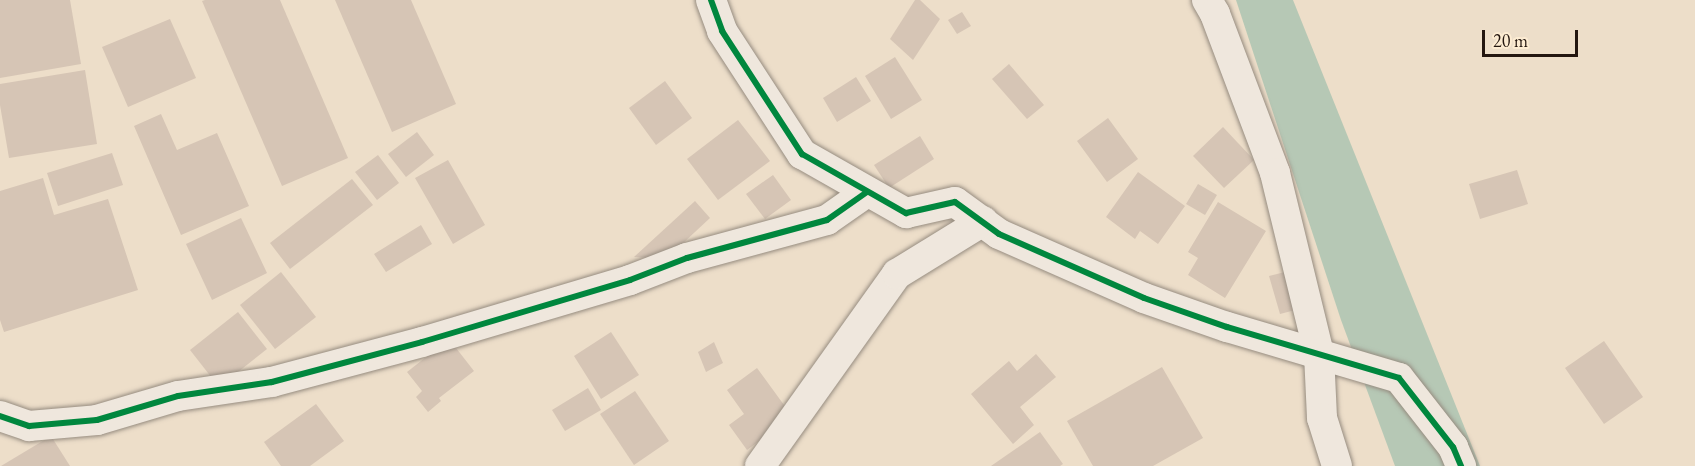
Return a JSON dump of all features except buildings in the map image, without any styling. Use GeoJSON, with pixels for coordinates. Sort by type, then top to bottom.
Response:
{"type":"FeatureCollection","features":[{"type":"Feature","properties":{"kind":"street"},"geometry":{"type":"LineString","coordinates":[[711,0],[722,30],[802,154],[906,213],[955,201],[999,234],[1144,298],[1227,327],[1399,378],[1453,447],[1461,466]]}},
{"type":"Feature","properties":{"kind":"street"},"geometry":{"type":"LineString","coordinates":[[1207,0],[1215,14],[1275,173],[1319,354],[1322,418],[1337,466]]}},
{"type":"Feature","properties":{"kind":"street"},"geometry":{"type":"LineString","coordinates":[[0,416],[29,426],[97,420],[178,396],[272,382],[422,342],[630,280],[687,258],[827,220],[867,192]]}},
{"type":"Feature","properties":{"kind":"street"},"geometry":{"type":"LineString","coordinates":[[760,466],[897,274],[983,221]]}},
{"type":"Feature","properties":{"kind":"shaded area"},"geometry":{"type":"Polygon","coordinates":[[[1236,0],[1293,0],[1480,466],[1395,466],[1341,320],[1236,0]]]}},
{"type":"Feature","properties":{"kind":"cycle path"},"geometry":{"type":"LineString","coordinates":[[711,0],[722,31],[802,154],[906,213],[955,202],[999,234],[1144,298],[1227,327],[1399,378],[1453,447],[1461,466]]}},
{"type":"Feature","properties":{"kind":"cycle path"},"geometry":{"type":"LineString","coordinates":[[0,416],[29,426],[97,420],[178,396],[272,382],[422,342],[630,280],[687,258],[827,220],[867,192]]}}]}
